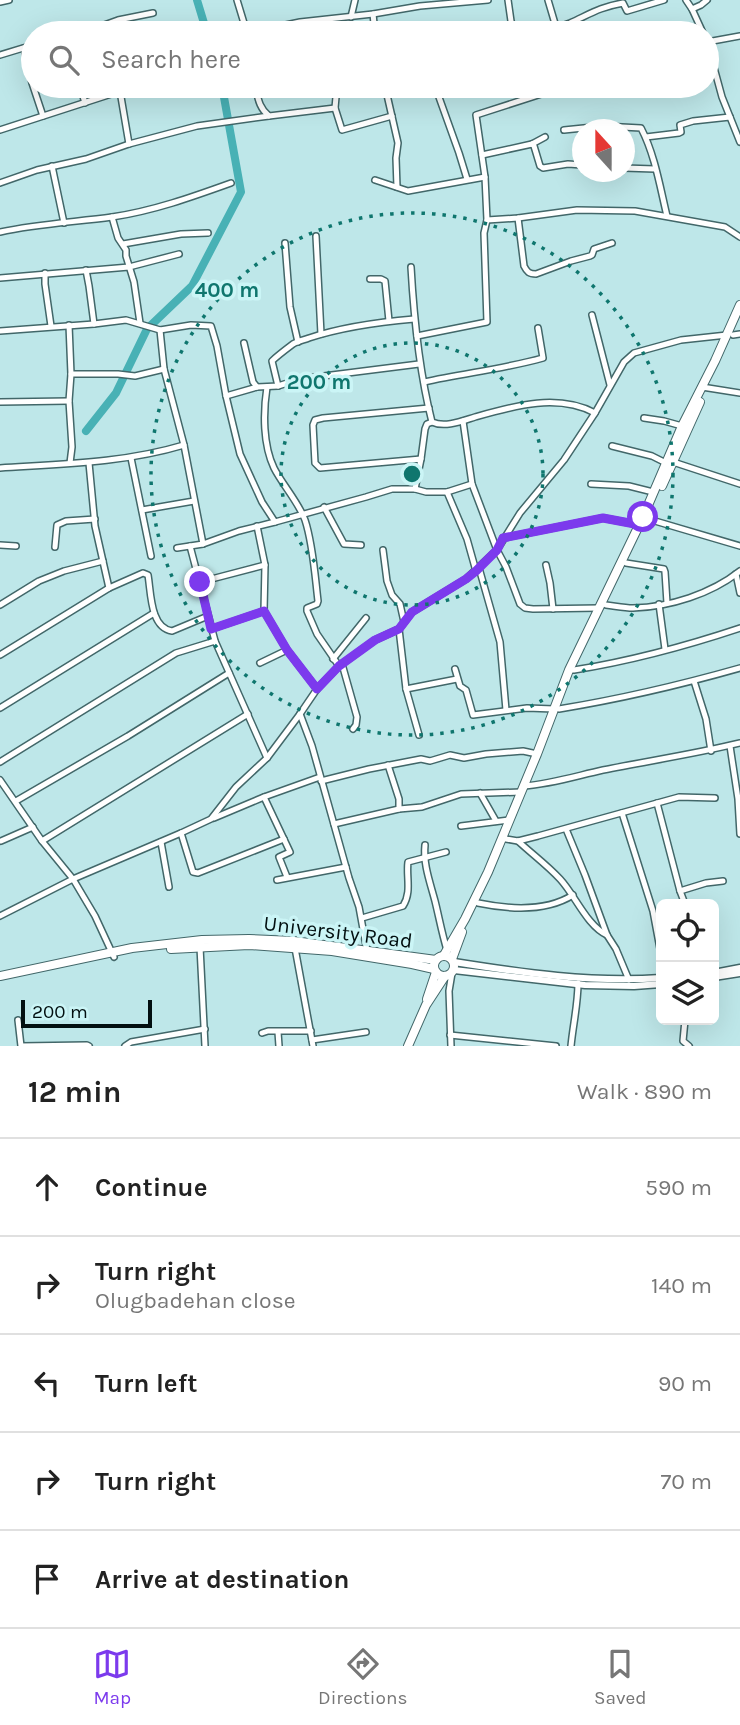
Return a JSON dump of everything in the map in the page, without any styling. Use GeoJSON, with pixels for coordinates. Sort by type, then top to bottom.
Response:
{"type":"FeatureCollection","features":[{"type":"Feature","properties":{"kind":"main road"},"geometry":{"type":"LineString","coordinates":[[733,335],[740,305]]}},
{"type":"Feature","properties":{"kind":"main road"},"geometry":{"type":"LineString","coordinates":[[602,607],[626,564],[682,426],[740,318]]}},
{"type":"Feature","properties":{"kind":"main road"},"geometry":{"type":"LineString","coordinates":[[408,1046],[524,788],[572,670],[704,387]]}},
{"type":"Feature","properties":{"kind":"main road"},"geometry":{"type":"LineString","coordinates":[[445,965],[478,903],[506,839],[537,754],[557,709]]}},
{"type":"Feature","properties":{"kind":"main road","name":"University Road"},"geometry":{"type":"LineString","coordinates":[[0,978],[159,944],[202,940],[294,941],[445,965]]}},
{"type":"Feature","properties":{"kind":"main road","name":"University Road"},"geometry":{"type":"LineString","coordinates":[[113,954],[249,945],[332,951],[412,964],[445,965]]}},
{"type":"Feature","properties":{"kind":"street"},"geometry":{"type":"LineString","coordinates":[[0,2],[9,0]]}},
{"type":"Feature","properties":{"kind":"street"},"geometry":{"type":"LineString","coordinates":[[237,0],[243,21]]}},
{"type":"Feature","properties":{"kind":"street"},"geometry":{"type":"LineString","coordinates":[[310,21],[488,0]]}},
{"type":"Feature","properties":{"kind":"street"},"geometry":{"type":"LineString","coordinates":[[508,0],[511,21]]}},
{"type":"Feature","properties":{"kind":"street"},"geometry":{"type":"LineString","coordinates":[[548,0],[554,21]]}},
{"type":"Feature","properties":{"kind":"street"},"geometry":{"type":"LineString","coordinates":[[595,0],[598,8]]}},
{"type":"Feature","properties":{"kind":"street"},"geometry":{"type":"LineString","coordinates":[[572,21],[598,8],[623,1],[627,11],[664,0]]}},
{"type":"Feature","properties":{"kind":"street"},"geometry":{"type":"LineString","coordinates":[[686,0],[698,21]]}},
{"type":"Feature","properties":{"kind":"street"},"geometry":{"type":"LineString","coordinates":[[692,9],[707,0]]}},
{"type":"Feature","properties":{"kind":"street"},"geometry":{"type":"LineString","coordinates":[[351,17],[355,1]]}},
{"type":"Feature","properties":{"kind":"street"},"geometry":{"type":"LineString","coordinates":[[355,1],[363,15]]}},
{"type":"Feature","properties":{"kind":"street"},"geometry":{"type":"LineString","coordinates":[[115,21],[153,13]]}},
{"type":"Feature","properties":{"kind":"street"},"geometry":{"type":"LineString","coordinates":[[373,14],[374,21]]}},
{"type":"Feature","properties":{"kind":"street"},"geometry":{"type":"LineString","coordinates":[[719,40],[740,36]]}},
{"type":"Feature","properties":{"kind":"street"},"geometry":{"type":"LineString","coordinates":[[0,55],[21,49]]}},
{"type":"Feature","properties":{"kind":"street"},"geometry":{"type":"LineString","coordinates":[[719,83],[740,142]]}},
{"type":"Feature","properties":{"kind":"street"},"geometry":{"type":"LineString","coordinates":[[37,98],[43,116]]}},
{"type":"Feature","properties":{"kind":"street"},"geometry":{"type":"LineString","coordinates":[[84,98],[85,103]]}},
{"type":"Feature","properties":{"kind":"street"},"geometry":{"type":"LineString","coordinates":[[0,130],[100,98]]}},
{"type":"Feature","properties":{"kind":"street"},"geometry":{"type":"LineString","coordinates":[[121,98],[129,144]]}},
{"type":"Feature","properties":{"kind":"street"},"geometry":{"type":"LineString","coordinates":[[258,98],[262,111],[269,116]]}},
{"type":"Feature","properties":{"kind":"street"},"geometry":{"type":"LineString","coordinates":[[336,98],[335,108],[342,130],[391,116]]}},
{"type":"Feature","properties":{"kind":"street"},"geometry":{"type":"LineString","coordinates":[[387,98],[398,143],[397,187]]}},
{"type":"Feature","properties":{"kind":"street"},"geometry":{"type":"LineString","coordinates":[[439,98],[467,179]]}},
{"type":"Feature","properties":{"kind":"street"},"geometry":{"type":"LineString","coordinates":[[417,336],[487,322],[484,233],[488,220],[476,115],[528,98]]}},
{"type":"Feature","properties":{"kind":"street"},"geometry":{"type":"LineString","coordinates":[[0,183],[197,126],[335,108]]}},
{"type":"Feature","properties":{"kind":"street"},"geometry":{"type":"LineString","coordinates":[[646,137],[681,132],[680,125],[693,121],[730,117]]}},
{"type":"Feature","properties":{"kind":"street"},"geometry":{"type":"LineString","coordinates":[[564,130],[603,126],[641,128],[646,137],[667,216]]}},
{"type":"Feature","properties":{"kind":"street"},"geometry":{"type":"LineString","coordinates":[[482,155],[532,144],[545,137]]}},
{"type":"Feature","properties":{"kind":"street"},"geometry":{"type":"LineString","coordinates":[[532,144],[542,168],[572,164]]}},
{"type":"Feature","properties":{"kind":"street"},"geometry":{"type":"LineString","coordinates":[[52,166],[64,223]]}},
{"type":"Feature","properties":{"kind":"street"},"geometry":{"type":"LineString","coordinates":[[635,168],[655,169]]}},
{"type":"Feature","properties":{"kind":"street"},"geometry":{"type":"LineString","coordinates":[[375,180],[408,191],[485,177]]}},
{"type":"Feature","properties":{"kind":"street"},"geometry":{"type":"LineString","coordinates":[[0,232],[112,217],[170,204],[231,183]]}},
{"type":"Feature","properties":{"kind":"street"},"geometry":{"type":"LineString","coordinates":[[488,220],[577,210],[635,211],[725,227],[740,237]]}},
{"type":"Feature","properties":{"kind":"street"},"geometry":{"type":"LineString","coordinates":[[112,217],[134,282],[140,323]]}},
{"type":"Feature","properties":{"kind":"street"},"geometry":{"type":"LineString","coordinates":[[518,218],[524,266],[531,274],[590,256],[594,249],[612,243]]}},
{"type":"Feature","properties":{"kind":"street"},"geometry":{"type":"LineString","coordinates":[[123,244],[181,234],[208,233]]}},
{"type":"Feature","properties":{"kind":"street"},"geometry":{"type":"LineString","coordinates":[[316,236],[321,334]]}},
{"type":"Feature","properties":{"kind":"street"},"geometry":{"type":"LineString","coordinates":[[285,243],[290,307],[298,342]]}},
{"type":"Feature","properties":{"kind":"street"},"geometry":{"type":"LineString","coordinates":[[0,278],[129,267],[179,254]]}},
{"type":"Feature","properties":{"kind":"street"},"geometry":{"type":"LineString","coordinates":[[411,267],[419,364],[432,422]]}},
{"type":"Feature","properties":{"kind":"street"},"geometry":{"type":"LineString","coordinates":[[86,270],[94,324]]}},
{"type":"Feature","properties":{"kind":"street"},"geometry":{"type":"LineString","coordinates":[[45,273],[51,326]]}},
{"type":"Feature","properties":{"kind":"street"},"geometry":{"type":"LineString","coordinates":[[370,279],[385,281],[389,321]]}},
{"type":"Feature","properties":{"kind":"street"},"geometry":{"type":"LineString","coordinates":[[592,315],[610,386]]}},
{"type":"Feature","properties":{"kind":"street"},"geometry":{"type":"LineString","coordinates":[[278,386],[273,359],[298,342],[321,334],[414,319]]}},
{"type":"Feature","properties":{"kind":"street"},"geometry":{"type":"LineString","coordinates":[[0,331],[126,320],[160,330],[191,325],[211,326],[240,454],[262,502],[275,522]]}},
{"type":"Feature","properties":{"kind":"street"},"geometry":{"type":"LineString","coordinates":[[69,325],[71,463]]}},
{"type":"Feature","properties":{"kind":"street"},"geometry":{"type":"LineString","coordinates":[[424,382],[515,366],[543,358],[538,328]]}},
{"type":"Feature","properties":{"kind":"street"},"geometry":{"type":"LineString","coordinates":[[160,330],[164,369],[184,446],[203,544]]}},
{"type":"Feature","properties":{"kind":"street"},"geometry":{"type":"LineString","coordinates":[[211,819],[236,787],[267,758],[317,689],[340,665],[375,640],[399,629],[412,612],[466,579],[497,550],[520,513],[564,460],[624,362],[634,353],[681,340],[733,335]]}},
{"type":"Feature","properties":{"kind":"street"},"geometry":{"type":"LineString","coordinates":[[244,343],[253,382],[257,387]]}},
{"type":"Feature","properties":{"kind":"street"},"geometry":{"type":"LineString","coordinates":[[226,396],[300,379],[419,364]]}},
{"type":"Feature","properties":{"kind":"street"},"geometry":{"type":"LineString","coordinates":[[71,374],[135,376],[164,369]]}},
{"type":"Feature","properties":{"kind":"street"},"geometry":{"type":"LineString","coordinates":[[267,387],[265,398],[268,449],[274,468],[302,514],[310,545],[318,601],[317,604],[309,606],[307,611],[317,634],[340,665],[357,717],[353,729]]}},
{"type":"Feature","properties":{"kind":"street"},"geometry":{"type":"LineString","coordinates":[[704,387],[740,393]]}},
{"type":"Feature","properties":{"kind":"street"},"geometry":{"type":"LineString","coordinates":[[0,402],[69,401]]}},
{"type":"Feature","properties":{"kind":"street"},"geometry":{"type":"LineString","coordinates":[[415,489],[427,424],[463,421],[539,402],[555,402],[594,413]]}},
{"type":"Feature","properties":{"kind":"street"},"geometry":{"type":"LineString","coordinates":[[421,459],[320,468],[315,463],[313,425],[315,420],[323,418],[429,408]]}},
{"type":"Feature","properties":{"kind":"street"},"geometry":{"type":"LineString","coordinates":[[643,418],[682,426]]}},
{"type":"Feature","properties":{"kind":"street"},"geometry":{"type":"LineString","coordinates":[[463,421],[472,484],[520,604],[525,608],[632,608],[667,603],[694,596],[738,572],[740,593]]}},
{"type":"Feature","properties":{"kind":"street"},"geometry":{"type":"LineString","coordinates":[[0,468],[131,458],[184,446]]}},
{"type":"Feature","properties":{"kind":"street"},"geometry":{"type":"LineString","coordinates":[[612,446],[740,484]]}},
{"type":"Feature","properties":{"kind":"street"},"geometry":{"type":"LineString","coordinates":[[131,458],[150,556]]}},
{"type":"Feature","properties":{"kind":"street"},"geometry":{"type":"LineString","coordinates":[[89,463],[95,519],[109,588]]}},
{"type":"Feature","properties":{"kind":"street"},"geometry":{"type":"LineString","coordinates":[[177,548],[203,544],[257,526],[392,489],[447,492],[472,484]]}},
{"type":"Feature","properties":{"kind":"street"},"geometry":{"type":"LineString","coordinates":[[591,485],[629,486],[653,492]]}},
{"type":"Feature","properties":{"kind":"street"},"geometry":{"type":"LineString","coordinates":[[447,492],[467,539],[499,642],[506,710]]}},
{"type":"Feature","properties":{"kind":"street"},"geometry":{"type":"LineString","coordinates":[[142,510],[194,501]]}},
{"type":"Feature","properties":{"kind":"street"},"geometry":{"type":"LineString","coordinates":[[324,507],[344,544],[361,545]]}},
{"type":"Feature","properties":{"kind":"street"},"geometry":{"type":"LineString","coordinates":[[503,538],[603,518],[635,524],[655,521],[740,546]]}},
{"type":"Feature","properties":{"kind":"street"},"geometry":{"type":"LineString","coordinates":[[55,547],[57,525],[66,521],[95,519]]}},
{"type":"Feature","properties":{"kind":"street"},"geometry":{"type":"LineString","coordinates":[[257,526],[265,565],[264,611],[287,650],[317,689]]}},
{"type":"Feature","properties":{"kind":"street"},"geometry":{"type":"LineString","coordinates":[[0,545],[16,546]]}},
{"type":"Feature","properties":{"kind":"street"},"geometry":{"type":"LineString","coordinates":[[190,546],[215,641],[267,758]]}},
{"type":"Feature","properties":{"kind":"street"},"geometry":{"type":"LineString","coordinates":[[383,550],[387,581],[392,595],[400,604],[404,622]]}},
{"type":"Feature","properties":{"kind":"street"},"geometry":{"type":"LineString","coordinates":[[0,606],[39,581],[103,561]]}},
{"type":"Feature","properties":{"kind":"street"},"geometry":{"type":"LineString","coordinates":[[626,564],[664,569],[667,603]]}},
{"type":"Feature","properties":{"kind":"street"},"geometry":{"type":"LineString","coordinates":[[200,582],[265,565]]}},
{"type":"Feature","properties":{"kind":"street"},"geometry":{"type":"LineString","coordinates":[[546,565],[553,609]]}},
{"type":"Feature","properties":{"kind":"street"},"geometry":{"type":"LineString","coordinates":[[0,655],[109,588],[146,573],[155,613],[166,630],[172,631],[208,616]]}},
{"type":"Feature","properties":{"kind":"street"},"geometry":{"type":"LineString","coordinates":[[659,604],[665,649]]}},
{"type":"Feature","properties":{"kind":"street"},"geometry":{"type":"LineString","coordinates":[[211,629],[264,611]]}},
{"type":"Feature","properties":{"kind":"street"},"geometry":{"type":"LineString","coordinates":[[0,708],[155,613]]}},
{"type":"Feature","properties":{"kind":"street"},"geometry":{"type":"LineString","coordinates":[[333,659],[366,618]]}},
{"type":"Feature","properties":{"kind":"street"},"geometry":{"type":"LineString","coordinates":[[572,670],[698,642],[740,628]]}},
{"type":"Feature","properties":{"kind":"street"},"geometry":{"type":"LineString","coordinates":[[399,629],[406,689],[419,735]]}},
{"type":"Feature","properties":{"kind":"street"},"geometry":{"type":"LineString","coordinates":[[0,762],[176,653],[215,641]]}},
{"type":"Feature","properties":{"kind":"street"},"geometry":{"type":"LineString","coordinates":[[260,663],[287,650]]}},
{"type":"Feature","properties":{"kind":"street"},"geometry":{"type":"LineString","coordinates":[[455,668],[460,686],[466,690],[473,715],[527,708],[557,709],[615,700],[740,668]]}},
{"type":"Feature","properties":{"kind":"street"},"geometry":{"type":"LineString","coordinates":[[16,802],[229,673]]}},
{"type":"Feature","properties":{"kind":"street"},"geometry":{"type":"LineString","coordinates":[[406,689],[457,679]]}},
{"type":"Feature","properties":{"kind":"street"},"geometry":{"type":"LineString","coordinates":[[694,681],[706,719],[711,751]]}},
{"type":"Feature","properties":{"kind":"street"},"geometry":{"type":"LineString","coordinates":[[43,841],[248,713]]}},
{"type":"Feature","properties":{"kind":"street"},"geometry":{"type":"LineString","coordinates":[[300,714],[312,746],[362,918],[367,951]]}},
{"type":"Feature","properties":{"kind":"street"},"geometry":{"type":"LineString","coordinates":[[334,824],[399,809],[422,807],[460,794],[524,788],[740,743]]}},
{"type":"Feature","properties":{"kind":"street"},"geometry":{"type":"LineString","coordinates":[[730,746],[740,834]]}},
{"type":"Feature","properties":{"kind":"street"},"geometry":{"type":"LineString","coordinates":[[0,916],[73,879],[211,819],[264,797],[321,779],[388,765],[430,761],[450,755],[464,758],[523,751],[537,754]]}},
{"type":"Feature","properties":{"kind":"street"},"geometry":{"type":"LineString","coordinates":[[388,765],[399,799],[399,809]]}},
{"type":"Feature","properties":{"kind":"street"},"geometry":{"type":"LineString","coordinates":[[0,779],[73,879],[113,954]]}},
{"type":"Feature","properties":{"kind":"street"},"geometry":{"type":"LineString","coordinates":[[480,793],[496,821]]}},
{"type":"Feature","properties":{"kind":"street"},"geometry":{"type":"LineString","coordinates":[[264,797],[290,852],[279,857],[287,877]]}},
{"type":"Feature","properties":{"kind":"street"},"geometry":{"type":"LineString","coordinates":[[506,839],[518,841],[679,797],[715,799]]}},
{"type":"Feature","properties":{"kind":"street"},"geometry":{"type":"LineString","coordinates":[[657,803],[682,899]]}},
{"type":"Feature","properties":{"kind":"street"},"geometry":{"type":"LineString","coordinates":[[622,813],[656,927]]}},
{"type":"Feature","properties":{"kind":"street"},"geometry":{"type":"LineString","coordinates":[[460,826],[509,820]]}},
{"type":"Feature","properties":{"kind":"street"},"geometry":{"type":"LineString","coordinates":[[1,841],[33,827]]}},
{"type":"Feature","properties":{"kind":"street"},"geometry":{"type":"LineString","coordinates":[[566,829],[607,935],[629,980]]}},
{"type":"Feature","properties":{"kind":"street"},"geometry":{"type":"LineString","coordinates":[[181,833],[194,872],[198,873],[284,839]]}},
{"type":"Feature","properties":{"kind":"street"},"geometry":{"type":"LineString","coordinates":[[518,841],[550,868],[594,925],[607,935]]}},
{"type":"Feature","properties":{"kind":"street"},"geometry":{"type":"LineString","coordinates":[[161,842],[169,887]]}},
{"type":"Feature","properties":{"kind":"street"},"geometry":{"type":"LineString","coordinates":[[425,845],[423,858],[438,913],[449,992],[450,1046]]}},
{"type":"Feature","properties":{"kind":"street"},"geometry":{"type":"LineString","coordinates":[[362,918],[403,906],[408,897],[408,862],[446,852]]}},
{"type":"Feature","properties":{"kind":"street"},"geometry":{"type":"LineString","coordinates":[[277,880],[346,867]]}},
{"type":"Feature","properties":{"kind":"street"},"geometry":{"type":"LineString","coordinates":[[680,891],[723,881]]}},
{"type":"Feature","properties":{"kind":"street"},"geometry":{"type":"LineString","coordinates":[[478,903],[528,907],[548,904],[573,895]]}},
{"type":"Feature","properties":{"kind":"street"},"geometry":{"type":"LineString","coordinates":[[200,947],[205,1046]]}},
{"type":"Feature","properties":{"kind":"street"},"geometry":{"type":"LineString","coordinates":[[295,948],[313,1043],[366,1032]]}},
{"type":"Feature","properties":{"kind":"street"},"geometry":{"type":"LineString","coordinates":[[445,965],[634,986],[656,982]]}},
{"type":"Feature","properties":{"kind":"street"},"geometry":{"type":"LineString","coordinates":[[719,974],[740,968]]}},
{"type":"Feature","properties":{"kind":"street"},"geometry":{"type":"LineString","coordinates":[[719,975],[740,973]]}},
{"type":"Feature","properties":{"kind":"street"},"geometry":{"type":"LineString","coordinates":[[578,981],[656,981]]}},
{"type":"Feature","properties":{"kind":"street"},"geometry":{"type":"LineString","coordinates":[[570,1046],[578,981]]}},
{"type":"Feature","properties":{"kind":"street"},"geometry":{"type":"LineString","coordinates":[[18,1020],[21,1046],[89,1046]]}},
{"type":"Feature","properties":{"kind":"street"},"geometry":{"type":"LineString","coordinates":[[685,1025],[683,1041],[689,1046]]}},
{"type":"Feature","properties":{"kind":"street"},"geometry":{"type":"LineString","coordinates":[[125,1046],[131,1042],[205,1029]]}},
{"type":"Feature","properties":{"kind":"street"},"geometry":{"type":"LineString","coordinates":[[262,1033],[311,1031]]}},
{"type":"Feature","properties":{"kind":"street"},"geometry":{"type":"LineString","coordinates":[[278,1032],[279,1046]]}},
{"type":"Feature","properties":{"kind":"street"},"geometry":{"type":"LineString","coordinates":[[450,1035],[556,1046]]}},
{"type":"Feature","properties":{"kind":"waterway"},"geometry":{"type":"LineString","coordinates":[[197,0],[203,21]]}},
{"type":"Feature","properties":{"kind":"waterway"},"geometry":{"type":"LineString","coordinates":[[86,431],[116,393],[147,329],[192,286],[241,192],[224,98]]}},
{"type":"Feature","properties":{"kind":"route"},"geometry":{"type":"LineString","coordinates":[[200,582],[211,629],[264,611],[287,650],[317,689],[339,666],[375,640],[399,629],[412,612],[476,571],[497,550],[503,538],[603,518],[635,524],[643,517]]}}]}
